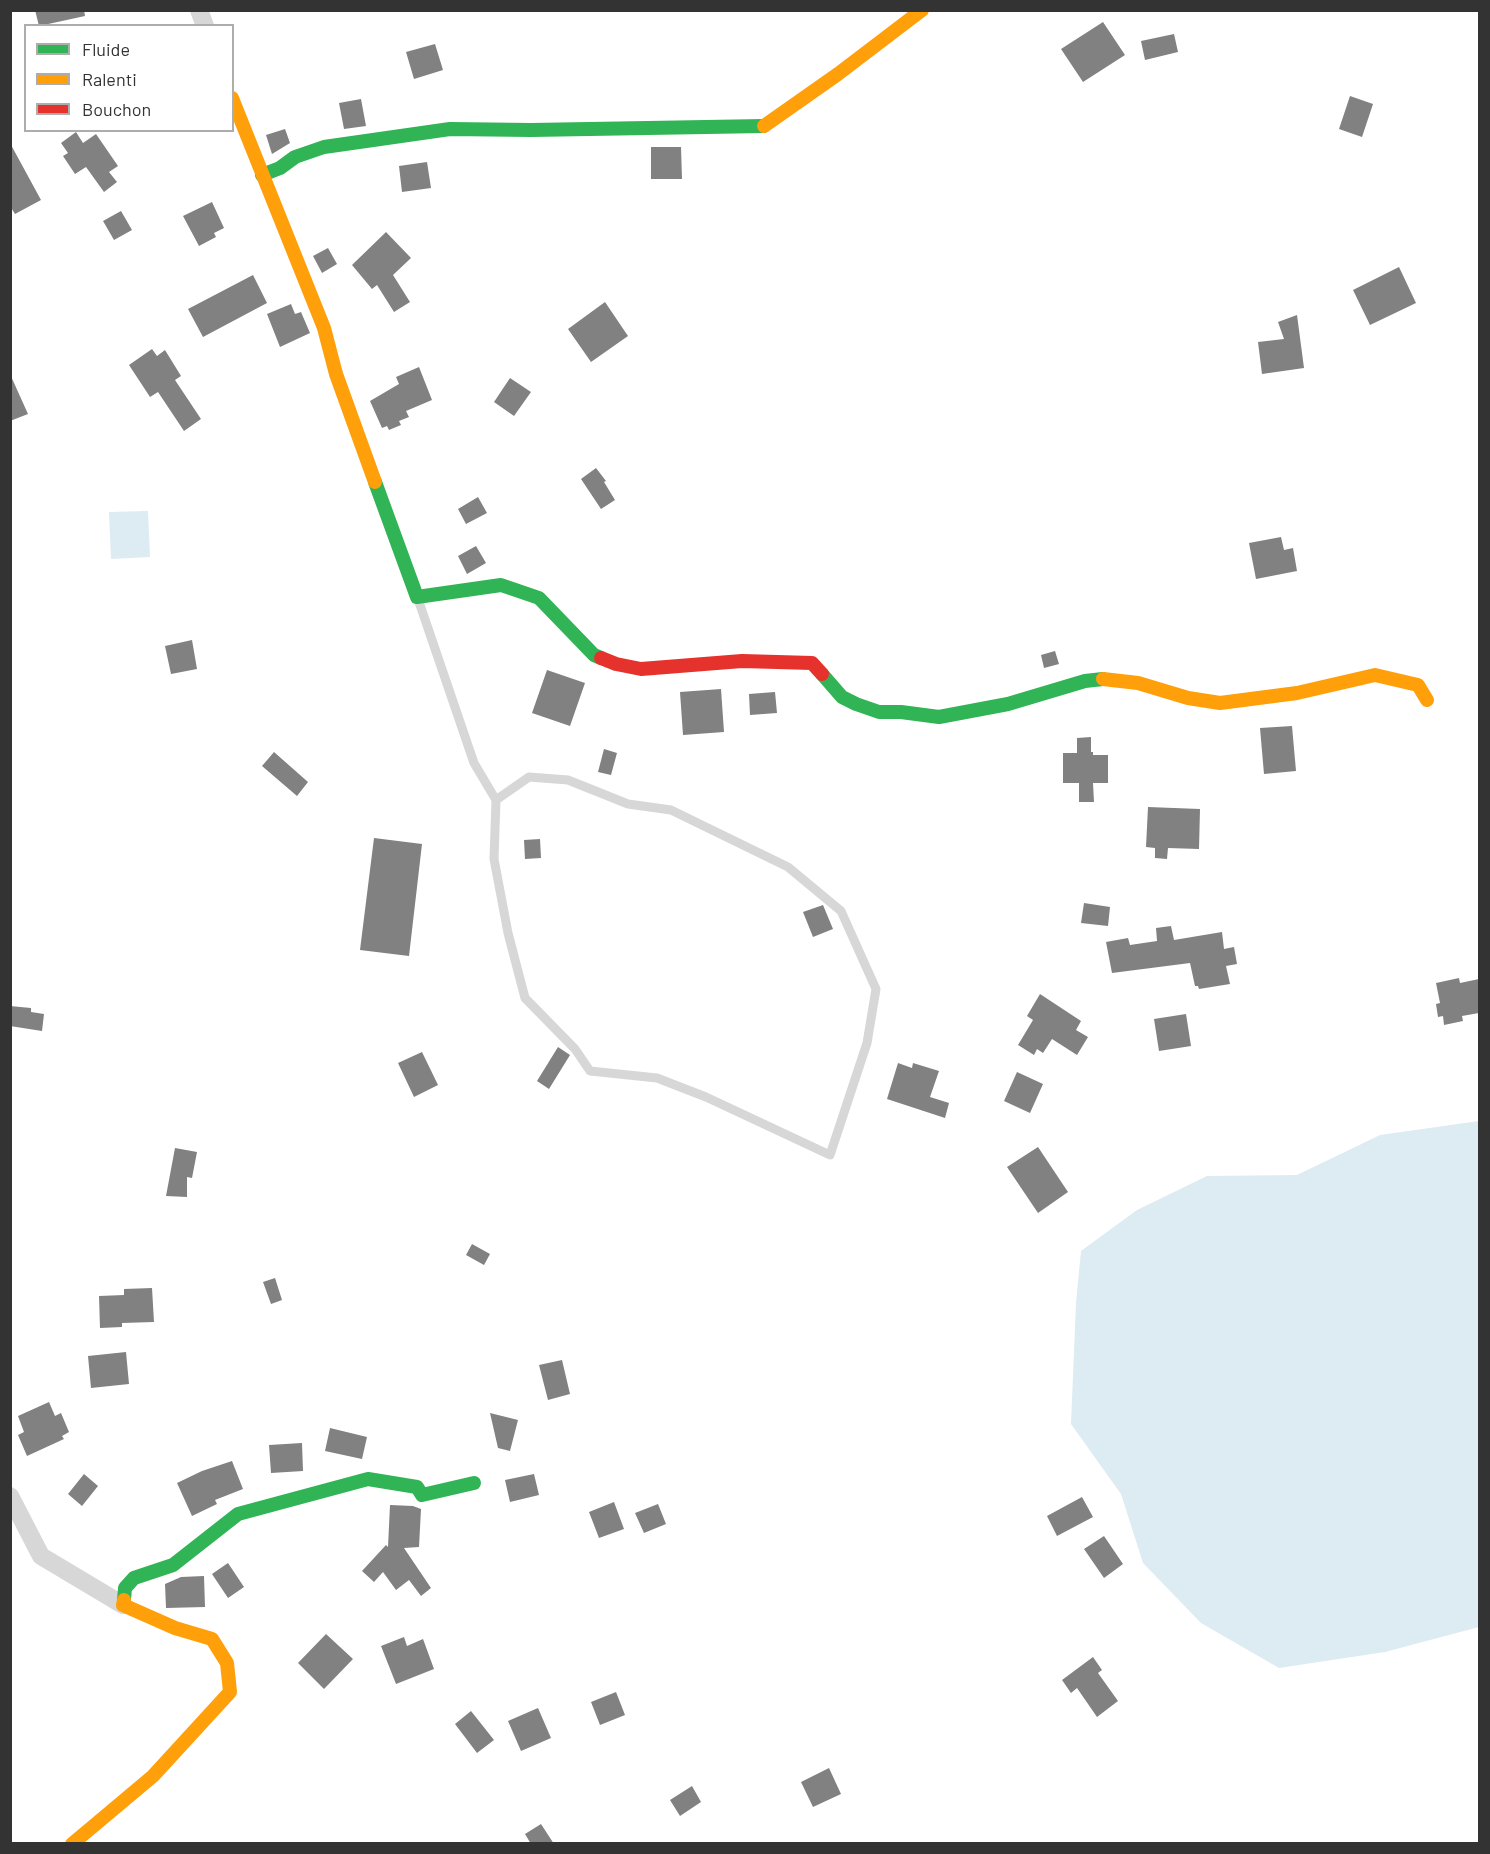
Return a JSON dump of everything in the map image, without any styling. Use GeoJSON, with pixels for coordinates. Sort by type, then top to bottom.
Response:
{"type":"FeatureCollection","features":[{"type":"Feature","properties":{"kind":"street"},"geometry":{"type":"LineString","coordinates":[[262,175],[280,168],[294,158],[324,147],[450,129],[764,126],[838,74],[922,10]]}},
{"type":"Feature","properties":{"kind":"street"},"geometry":{"type":"LineString","coordinates":[[234,103],[324,328],[336,374],[417,597],[501,585],[539,598],[594,655],[616,664],[641,669],[742,661],[812,663],[842,697],[879,712],[901,712],[939,717],[1008,704],[1085,681],[1108,679],[1138,683],[1188,698],[1220,703],[1297,693],[1375,675],[1418,685],[1426,700]]}},
{"type":"Feature","properties":{"kind":"street"},"geometry":{"type":"LineString","coordinates":[[123,1605],[125,1588],[134,1578],[173,1565],[238,1514],[368,1479],[417,1486],[422,1496],[474,1483]]}},
{"type":"Feature","properties":{"kind":"street"},"geometry":{"type":"LineString","coordinates":[[10,1497],[40,1556],[123,1605],[175,1628],[212,1639],[227,1663],[230,1692],[153,1776],[72,1844]]}},
{"type":"Feature","properties":{"kind":"lane"},"geometry":{"type":"LineString","coordinates":[[417,597],[474,763],[496,800],[494,859],[508,933],[525,998],[575,1049],[590,1071],[657,1078],[706,1097],[830,1155],[867,1043],[876,989],[841,911],[788,867],[671,810],[628,804],[568,780],[530,777],[496,800]]}},
{"type":"Feature","properties":{"kind":"shaded area"},"geometry":{"type":"Polygon","coordinates":[[[148,511],[150,557],[111,559],[109,512],[148,511]]]}},
{"type":"Feature","properties":{"kind":"shaded area"},"geometry":{"type":"Polygon","coordinates":[[[1479,1121],[1479,1627],[1385,1652],[1279,1668],[1201,1623],[1143,1563],[1121,1494],[1071,1424],[1076,1303],[1081,1251],[1137,1210],[1207,1176],[1297,1175],[1380,1135],[1479,1121]]]}},
{"type":"Feature","properties":{"kind":"building"},"geometry":{"type":"Polygon","coordinates":[[[35,10],[84,10],[85,16],[38,24],[35,10]]]}},
{"type":"Feature","properties":{"kind":"building"},"geometry":{"type":"Polygon","coordinates":[[[1103,22],[1125,55],[1083,82],[1061,49],[1103,22]]]}},
{"type":"Feature","properties":{"kind":"building"},"geometry":{"type":"Polygon","coordinates":[[[1174,34],[1178,52],[1145,60],[1141,41],[1174,34]]]}},
{"type":"Feature","properties":{"kind":"building"},"geometry":{"type":"Polygon","coordinates":[[[435,44],[443,70],[414,79],[406,52],[435,44]]]}},
{"type":"Feature","properties":{"kind":"building"},"geometry":{"type":"Polygon","coordinates":[[[1350,96],[1373,104],[1362,137],[1339,129],[1350,96]]]}},
{"type":"Feature","properties":{"kind":"building"},"geometry":{"type":"Polygon","coordinates":[[[361,99],[366,126],[344,129],[339,103],[361,99]]]}},
{"type":"Feature","properties":{"kind":"building"},"geometry":{"type":"Polygon","coordinates":[[[285,129],[290,143],[272,154],[266,135],[285,129]]]}},
{"type":"Feature","properties":{"kind":"building"},"geometry":{"type":"Polygon","coordinates":[[[76,132],[83,143],[96,134],[118,166],[109,172],[117,182],[104,192],[86,167],[75,174],[63,156],[68,153],[61,143],[76,132]]]}},
{"type":"Feature","properties":{"kind":"building"},"geometry":{"type":"Polygon","coordinates":[[[10,143],[41,200],[15,214],[10,206],[10,143]]]}},
{"type":"Feature","properties":{"kind":"building"},"geometry":{"type":"Polygon","coordinates":[[[651,147],[681,147],[682,179],[651,179],[651,147]]]}},
{"type":"Feature","properties":{"kind":"building"},"geometry":{"type":"Polygon","coordinates":[[[427,162],[431,188],[402,192],[399,166],[427,162]]]}},
{"type":"Feature","properties":{"kind":"building"},"geometry":{"type":"Polygon","coordinates":[[[212,202],[224,228],[214,233],[216,237],[199,246],[183,216],[212,202]]]}},
{"type":"Feature","properties":{"kind":"building"},"geometry":{"type":"Polygon","coordinates":[[[121,211],[132,230],[114,240],[103,221],[121,211]]]}},
{"type":"Feature","properties":{"kind":"building"},"geometry":{"type":"Polygon","coordinates":[[[386,232],[411,258],[393,275],[410,302],[394,312],[377,285],[372,289],[352,265],[386,232]]]}},
{"type":"Feature","properties":{"kind":"building"},"geometry":{"type":"Polygon","coordinates":[[[328,248],[337,264],[322,273],[313,256],[328,248]]]}},
{"type":"Feature","properties":{"kind":"building"},"geometry":{"type":"Polygon","coordinates":[[[1399,267],[1416,303],[1370,325],[1353,290],[1399,267]]]}},
{"type":"Feature","properties":{"kind":"building"},"geometry":{"type":"Polygon","coordinates":[[[253,275],[267,303],[203,337],[188,309],[253,275]]]}},
{"type":"Feature","properties":{"kind":"building"},"geometry":{"type":"Polygon","coordinates":[[[605,302],[628,336],[591,362],[568,329],[605,302]]]}},
{"type":"Feature","properties":{"kind":"building"},"geometry":{"type":"Polygon","coordinates":[[[291,304],[295,314],[301,312],[310,333],[280,347],[267,314],[291,304]]]}},
{"type":"Feature","properties":{"kind":"building"},"geometry":{"type":"Polygon","coordinates":[[[1297,315],[1304,368],[1262,374],[1258,342],[1284,339],[1278,322],[1297,315]]]}},
{"type":"Feature","properties":{"kind":"building"},"geometry":{"type":"Polygon","coordinates":[[[152,349],[157,356],[165,350],[181,376],[175,380],[201,419],[184,431],[158,392],[150,397],[129,365],[152,349]]]}},
{"type":"Feature","properties":{"kind":"building"},"geometry":{"type":"Polygon","coordinates":[[[419,367],[432,400],[406,411],[409,417],[399,421],[401,425],[389,430],[387,426],[382,428],[370,401],[399,384],[396,377],[419,367]]]}},
{"type":"Feature","properties":{"kind":"building"},"geometry":{"type":"Polygon","coordinates":[[[10,374],[28,414],[10,421],[10,374]]]}},
{"type":"Feature","properties":{"kind":"building"},"geometry":{"type":"Polygon","coordinates":[[[510,378],[531,392],[514,416],[494,402],[510,378]]]}},
{"type":"Feature","properties":{"kind":"building"},"geometry":{"type":"Polygon","coordinates":[[[596,468],[606,481],[604,482],[615,500],[601,509],[581,479],[596,468]]]}},
{"type":"Feature","properties":{"kind":"building"},"geometry":{"type":"Polygon","coordinates":[[[478,497],[487,513],[466,524],[458,509],[478,497]]]}},
{"type":"Feature","properties":{"kind":"building"},"geometry":{"type":"Polygon","coordinates":[[[1281,537],[1284,550],[1293,548],[1297,571],[1256,579],[1249,543],[1281,537]]]}},
{"type":"Feature","properties":{"kind":"building"},"geometry":{"type":"Polygon","coordinates":[[[476,546],[486,563],[467,574],[458,556],[476,546]]]}},
{"type":"Feature","properties":{"kind":"building"},"geometry":{"type":"Polygon","coordinates":[[[192,640],[197,669],[171,674],[165,646],[192,640]]]}},
{"type":"Feature","properties":{"kind":"building"},"geometry":{"type":"Polygon","coordinates":[[[1055,651],[1059,664],[1044,668],[1041,655],[1055,651]]]}},
{"type":"Feature","properties":{"kind":"building"},"geometry":{"type":"Polygon","coordinates":[[[547,670],[585,683],[570,726],[532,713],[547,670]]]}},
{"type":"Feature","properties":{"kind":"building"},"geometry":{"type":"Polygon","coordinates":[[[721,689],[724,732],[683,735],[680,692],[721,689]]]}},
{"type":"Feature","properties":{"kind":"building"},"geometry":{"type":"Polygon","coordinates":[[[775,692],[777,713],[750,715],[749,694],[775,692]]]}},
{"type":"Feature","properties":{"kind":"building"},"geometry":{"type":"Polygon","coordinates":[[[1292,726],[1296,771],[1264,774],[1260,728],[1292,726]]]}},
{"type":"Feature","properties":{"kind":"building"},"geometry":{"type":"Polygon","coordinates":[[[1091,737],[1093,755],[1108,755],[1108,783],[1093,783],[1094,802],[1079,802],[1079,783],[1063,783],[1063,753],[1077,753],[1077,738],[1091,737]]]}},
{"type":"Feature","properties":{"kind":"building"},"geometry":{"type":"Polygon","coordinates":[[[604,749],[617,753],[611,775],[598,772],[604,749]]]}},
{"type":"Feature","properties":{"kind":"building"},"geometry":{"type":"Polygon","coordinates":[[[274,752],[308,782],[297,796],[262,766],[274,752]]]}},
{"type":"Feature","properties":{"kind":"building"},"geometry":{"type":"Polygon","coordinates":[[[1148,807],[1200,809],[1199,849],[1168,848],[1167,859],[1155,858],[1155,848],[1146,847],[1148,807]]]}},
{"type":"Feature","properties":{"kind":"building"},"geometry":{"type":"Polygon","coordinates":[[[374,838],[422,844],[409,956],[360,950],[374,838]]]}},
{"type":"Feature","properties":{"kind":"building"},"geometry":{"type":"Polygon","coordinates":[[[540,839],[541,858],[525,859],[524,840],[540,839]]]}},
{"type":"Feature","properties":{"kind":"building"},"geometry":{"type":"Polygon","coordinates":[[[1084,903],[1110,907],[1108,926],[1081,923],[1084,903]]]}},
{"type":"Feature","properties":{"kind":"building"},"geometry":{"type":"Polygon","coordinates":[[[823,905],[833,929],[813,937],[803,912],[823,905]]]}},
{"type":"Feature","properties":{"kind":"building"},"geometry":{"type":"Polygon","coordinates":[[[1171,926],[1174,940],[1222,932],[1224,949],[1234,947],[1237,964],[1226,966],[1230,984],[1199,989],[1195,986],[1190,963],[1112,973],[1106,942],[1128,938],[1130,945],[1157,941],[1156,928],[1171,926]]]}},
{"type":"Feature","properties":{"kind":"building"},"geometry":{"type":"Polygon","coordinates":[[[1459,978],[1460,983],[1479,979],[1479,1013],[1462,1016],[1463,1021],[1444,1025],[1443,1016],[1438,1017],[1436,1004],[1440,1003],[1436,983],[1459,978]]]}},
{"type":"Feature","properties":{"kind":"building"},"geometry":{"type":"Polygon","coordinates":[[[1040,994],[1081,1021],[1076,1030],[1088,1037],[1077,1055],[1052,1039],[1043,1053],[1037,1049],[1034,1055],[1018,1045],[1033,1020],[1027,1016],[1040,994]]]}},
{"type":"Feature","properties":{"kind":"building"},"geometry":{"type":"Polygon","coordinates":[[[10,1006],[31,1008],[31,1012],[44,1014],[42,1031],[10,1026],[10,1006]]]}},
{"type":"Feature","properties":{"kind":"building"},"geometry":{"type":"Polygon","coordinates":[[[1186,1014],[1191,1046],[1159,1051],[1154,1019],[1186,1014]]]}},
{"type":"Feature","properties":{"kind":"building"},"geometry":{"type":"Polygon","coordinates":[[[558,1047],[570,1055],[549,1089],[537,1081],[558,1047]]]}},
{"type":"Feature","properties":{"kind":"building"},"geometry":{"type":"Polygon","coordinates":[[[422,1052],[438,1085],[414,1097],[398,1063],[422,1052]]]}},
{"type":"Feature","properties":{"kind":"building"},"geometry":{"type":"Polygon","coordinates":[[[898,1063],[912,1068],[913,1063],[939,1071],[930,1097],[949,1103],[945,1118],[887,1099],[898,1063]]]}},
{"type":"Feature","properties":{"kind":"building"},"geometry":{"type":"Polygon","coordinates":[[[1017,1072],[1043,1084],[1030,1113],[1004,1101],[1017,1072]]]}},
{"type":"Feature","properties":{"kind":"building"},"geometry":{"type":"Polygon","coordinates":[[[1038,1147],[1068,1192],[1038,1213],[1007,1167],[1038,1147]]]}},
{"type":"Feature","properties":{"kind":"building"},"geometry":{"type":"Polygon","coordinates":[[[175,1148],[197,1152],[192,1178],[187,1177],[187,1197],[166,1196],[175,1148]]]}},
{"type":"Feature","properties":{"kind":"building"},"geometry":{"type":"Polygon","coordinates":[[[472,1244],[490,1254],[484,1265],[466,1255],[472,1244]]]}},
{"type":"Feature","properties":{"kind":"building"},"geometry":{"type":"Polygon","coordinates":[[[275,1278],[282,1300],[271,1304],[263,1282],[275,1278]]]}},
{"type":"Feature","properties":{"kind":"building"},"geometry":{"type":"Polygon","coordinates":[[[152,1288],[154,1322],[122,1323],[122,1327],[100,1328],[99,1296],[124,1295],[124,1289],[152,1288]]]}},
{"type":"Feature","properties":{"kind":"building"},"geometry":{"type":"Polygon","coordinates":[[[126,1352],[129,1384],[91,1388],[88,1356],[126,1352]]]}},
{"type":"Feature","properties":{"kind":"building"},"geometry":{"type":"Polygon","coordinates":[[[562,1360],[570,1394],[548,1400],[539,1365],[562,1360]]]}},
{"type":"Feature","properties":{"kind":"building"},"geometry":{"type":"Polygon","coordinates":[[[49,1402],[55,1416],[61,1413],[69,1432],[62,1436],[64,1439],[27,1456],[18,1435],[24,1432],[18,1416],[49,1402]]]}},
{"type":"Feature","properties":{"kind":"building"},"geometry":{"type":"Polygon","coordinates":[[[490,1413],[518,1420],[510,1451],[498,1448],[490,1413]]]}},
{"type":"Feature","properties":{"kind":"building"},"geometry":{"type":"Polygon","coordinates":[[[330,1428],[367,1437],[362,1459],[325,1451],[330,1428]]]}},
{"type":"Feature","properties":{"kind":"building"},"geometry":{"type":"Polygon","coordinates":[[[302,1443],[303,1471],[271,1473],[269,1445],[302,1443]]]}},
{"type":"Feature","properties":{"kind":"building"},"geometry":{"type":"Polygon","coordinates":[[[232,1461],[243,1489],[215,1500],[217,1504],[192,1516],[177,1483],[202,1471],[232,1461]]]}},
{"type":"Feature","properties":{"kind":"building"},"geometry":{"type":"Polygon","coordinates":[[[84,1474],[98,1486],[82,1506],[68,1494],[84,1474]]]}},
{"type":"Feature","properties":{"kind":"building"},"geometry":{"type":"Polygon","coordinates":[[[534,1474],[539,1495],[510,1502],[505,1480],[534,1474]]]}},
{"type":"Feature","properties":{"kind":"building"},"geometry":{"type":"Polygon","coordinates":[[[1082,1497],[1093,1517],[1057,1536],[1047,1516],[1082,1497]]]}},
{"type":"Feature","properties":{"kind":"building"},"geometry":{"type":"Polygon","coordinates":[[[614,1502],[624,1529],[599,1538],[589,1512],[614,1502]]]}},
{"type":"Feature","properties":{"kind":"building"},"geometry":{"type":"Polygon","coordinates":[[[658,1504],[666,1524],[644,1533],[635,1513],[658,1504]]]}},
{"type":"Feature","properties":{"kind":"building"},"geometry":{"type":"Polygon","coordinates":[[[390,1505],[413,1506],[421,1509],[419,1547],[404,1548],[431,1588],[421,1596],[409,1580],[396,1590],[383,1572],[374,1582],[362,1571],[386,1545],[388,1547],[390,1505]]]}},
{"type":"Feature","properties":{"kind":"building"},"geometry":{"type":"Polygon","coordinates":[[[1104,1536],[1123,1564],[1104,1578],[1084,1549],[1104,1536]]]}},
{"type":"Feature","properties":{"kind":"building"},"geometry":{"type":"Polygon","coordinates":[[[228,1563],[244,1587],[228,1598],[212,1574],[228,1563]]]}},
{"type":"Feature","properties":{"kind":"building"},"geometry":{"type":"Polygon","coordinates":[[[204,1576],[205,1607],[166,1608],[165,1584],[181,1577],[204,1576]]]}},
{"type":"Feature","properties":{"kind":"building"},"geometry":{"type":"Polygon","coordinates":[[[326,1634],[353,1659],[324,1689],[298,1663],[326,1634]]]}},
{"type":"Feature","properties":{"kind":"building"},"geometry":{"type":"Polygon","coordinates":[[[404,1637],[407,1646],[423,1639],[434,1669],[396,1684],[381,1646],[404,1637]]]}},
{"type":"Feature","properties":{"kind":"building"},"geometry":{"type":"Polygon","coordinates":[[[1093,1657],[1102,1670],[1098,1673],[1118,1701],[1097,1717],[1077,1688],[1071,1693],[1062,1680],[1093,1657]]]}},
{"type":"Feature","properties":{"kind":"building"},"geometry":{"type":"Polygon","coordinates":[[[616,1692],[625,1715],[600,1725],[591,1702],[616,1692]]]}},
{"type":"Feature","properties":{"kind":"building"},"geometry":{"type":"Polygon","coordinates":[[[538,1708],[551,1738],[521,1751],[508,1721],[538,1708]]]}},
{"type":"Feature","properties":{"kind":"building"},"geometry":{"type":"Polygon","coordinates":[[[471,1711],[494,1740],[477,1753],[455,1724],[471,1711]]]}},
{"type":"Feature","properties":{"kind":"building"},"geometry":{"type":"Polygon","coordinates":[[[829,1768],[841,1794],[813,1807],[801,1782],[829,1768]]]}},
{"type":"Feature","properties":{"kind":"building"},"geometry":{"type":"Polygon","coordinates":[[[692,1786],[701,1802],[680,1816],[670,1800],[692,1786]]]}},
{"type":"Feature","properties":{"kind":"building"},"geometry":{"type":"Polygon","coordinates":[[[541,1824],[554,1844],[531,1844],[525,1834],[541,1824]]]}},
{"type":"Feature","properties":{"kind":"traffic: fast"},"geometry":{"type":"LineString","coordinates":[[262,175],[280,168],[295,157],[324,147],[450,129],[764,126]]}},
{"type":"Feature","properties":{"kind":"traffic: fast"},"geometry":{"type":"LineString","coordinates":[[375,482],[417,597],[501,585],[539,598],[594,655],[601,658]]}},
{"type":"Feature","properties":{"kind":"traffic: fast"},"geometry":{"type":"LineString","coordinates":[[822,674],[842,697],[856,704],[879,712],[901,712],[939,717],[1008,704],[1085,681],[1103,679]]}},
{"type":"Feature","properties":{"kind":"traffic: fast"},"geometry":{"type":"LineString","coordinates":[[124,1600],[125,1588],[134,1578],[173,1565],[238,1514],[368,1479],[417,1487],[422,1495],[474,1483]]}},
{"type":"Feature","properties":{"kind":"traffic: slow"},"geometry":{"type":"LineString","coordinates":[[764,126],[838,74],[922,10]]}},
{"type":"Feature","properties":{"kind":"traffic: slow"},"geometry":{"type":"LineString","coordinates":[[234,103],[324,328],[336,374],[375,482]]}},
{"type":"Feature","properties":{"kind":"traffic: slow"},"geometry":{"type":"LineString","coordinates":[[1103,679],[1138,683],[1188,698],[1220,703],[1297,693],[1375,675],[1418,685],[1427,700]]}},
{"type":"Feature","properties":{"kind":"traffic: slow"},"geometry":{"type":"LineString","coordinates":[[72,1844],[153,1776],[230,1692],[227,1663],[212,1639],[175,1628],[123,1605],[124,1600]]}},
{"type":"Feature","properties":{"kind":"traffic: jam"},"geometry":{"type":"LineString","coordinates":[[601,658],[616,664],[641,669],[742,661],[812,663],[822,674]]}}]}
